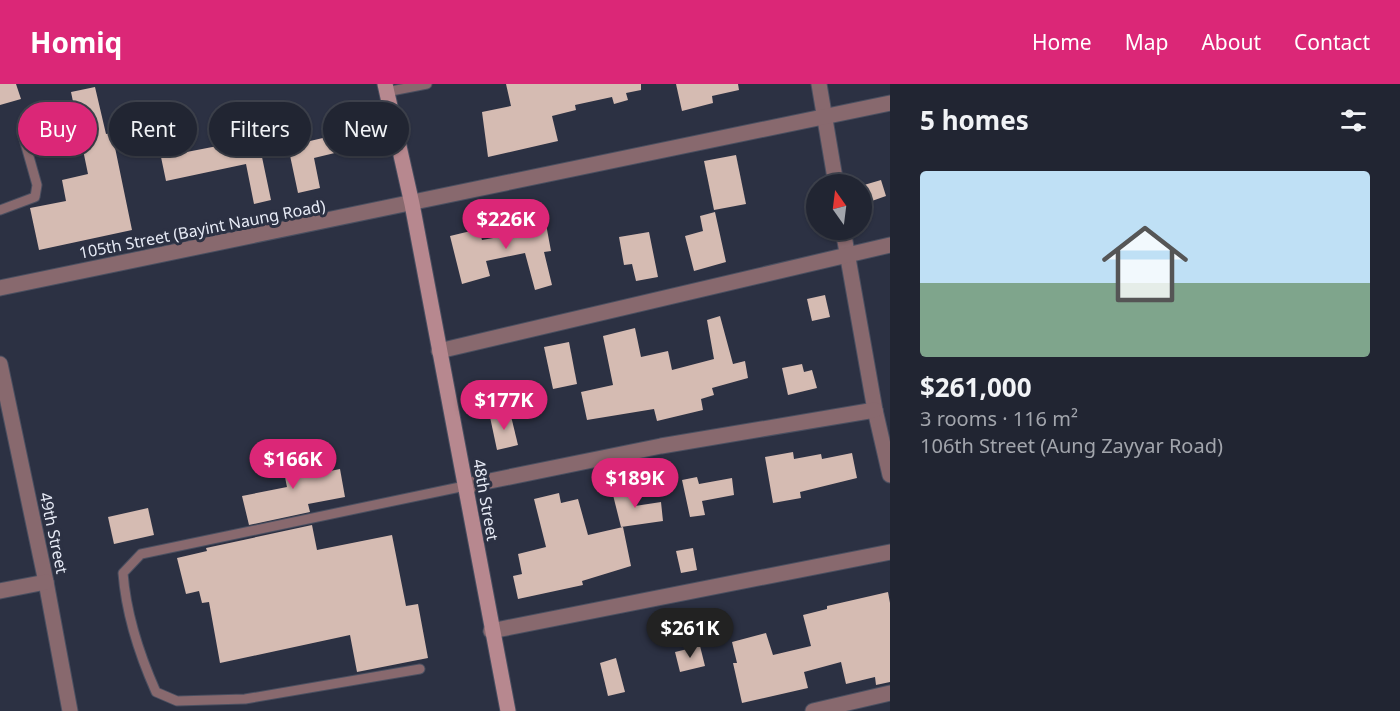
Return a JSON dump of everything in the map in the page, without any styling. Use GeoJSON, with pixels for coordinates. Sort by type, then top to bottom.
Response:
{"type":"FeatureCollection","features":[{"type":"Feature","properties":{"kind":"main road","name":"48th Street"},"geometry":{"type":"LineString","coordinates":[[386,88],[412,204],[491,631],[508,711]]}},
{"type":"Feature","properties":{"kind":"street"},"geometry":{"type":"LineString","coordinates":[[819,84],[834,174]]}},
{"type":"Feature","properties":{"kind":"street","name":"105th Street (Bayint Naung Road)"},"geometry":{"type":"LineString","coordinates":[[0,288],[890,103]]}},
{"type":"Feature","properties":{"kind":"street"},"geometry":{"type":"LineString","coordinates":[[845,240],[875,410],[890,475]]}},
{"type":"Feature","properties":{"kind":"street"},"geometry":{"type":"LineString","coordinates":[[439,351],[890,245]]}},
{"type":"Feature","properties":{"kind":"street","name":"49th Street"},"geometry":{"type":"LineString","coordinates":[[0,364],[7,437],[46,582],[70,711]]}},
{"type":"Feature","properties":{"kind":"street"},"geometry":{"type":"LineString","coordinates":[[465,486],[662,446],[875,410]]}},
{"type":"Feature","properties":{"kind":"street"},"geometry":{"type":"LineString","coordinates":[[491,631],[890,552]]}},
{"type":"Feature","properties":{"kind":"street"},"geometry":{"type":"LineString","coordinates":[[0,591],[46,582]]}},
{"type":"Feature","properties":{"kind":"street"},"geometry":{"type":"LineString","coordinates":[[813,711],[890,693]]}},
{"type":"Feature","properties":{"kind":"lane"},"geometry":{"type":"LineString","coordinates":[[386,88],[427,84]]}},
{"type":"Feature","properties":{"kind":"lane"},"geometry":{"type":"LineString","coordinates":[[0,210],[35,197],[37,185],[29,156]]}},
{"type":"Feature","properties":{"kind":"lane"},"geometry":{"type":"LineString","coordinates":[[420,669],[245,699],[177,701],[156,692],[147,672],[125,595],[123,573],[141,554],[465,486]]}},
{"type":"Feature","properties":{"kind":"building"},"geometry":{"type":"Polygon","coordinates":[[[0,84],[16,84],[21,99],[0,105],[0,84]]]}},
{"type":"Feature","properties":{"kind":"building"},"geometry":{"type":"Polygon","coordinates":[[[506,84],[641,84],[641,90],[626,93],[628,100],[614,104],[612,97],[575,105],[576,110],[552,116],[558,141],[488,157],[482,112],[511,106],[506,84]]]}},
{"type":"Feature","properties":{"kind":"building"},"geometry":{"type":"Polygon","coordinates":[[[676,84],[738,84],[739,90],[712,96],[713,103],[682,111],[676,84]]]}},
{"type":"Feature","properties":{"kind":"building"},"geometry":{"type":"Polygon","coordinates":[[[95,87],[106,134],[109,134],[109,156],[117,156],[132,230],[39,250],[30,208],[66,201],[62,180],[88,174],[84,156],[97,156],[97,102],[73,102],[71,92],[95,87]]]}},
{"type":"Feature","properties":{"kind":"building"},"geometry":{"type":"Polygon","coordinates":[[[323,138],[323,156],[314,158],[320,188],[298,193],[290,156],[311,156],[311,141],[323,138]]]}},
{"type":"Feature","properties":{"kind":"building"},"geometry":{"type":"Polygon","coordinates":[[[209,148],[209,156],[262,156],[271,200],[254,204],[246,164],[166,181],[161,157],[197,156],[197,150],[209,148]]]}},
{"type":"Feature","properties":{"kind":"building"},"geometry":{"type":"Polygon","coordinates":[[[736,155],[746,204],[714,210],[704,161],[736,155]]]}},
{"type":"Feature","properties":{"kind":"building"},"geometry":{"type":"Polygon","coordinates":[[[881,180],[886,196],[872,201],[872,183],[881,180]]]}},
{"type":"Feature","properties":{"kind":"building"},"geometry":{"type":"Polygon","coordinates":[[[543,208],[551,251],[544,252],[552,285],[535,290],[525,253],[486,261],[490,276],[462,284],[450,236],[479,229],[482,240],[521,233],[517,214],[543,208]]]}},
{"type":"Feature","properties":{"kind":"building"},"geometry":{"type":"Polygon","coordinates":[[[715,212],[726,262],[694,271],[685,236],[703,231],[700,216],[715,212]]]}},
{"type":"Feature","properties":{"kind":"building"},"geometry":{"type":"Polygon","coordinates":[[[649,232],[658,277],[636,281],[632,264],[624,265],[619,237],[649,232]]]}},
{"type":"Feature","properties":{"kind":"building"},"geometry":{"type":"Polygon","coordinates":[[[825,295],[830,317],[812,321],[807,299],[825,295]]]}},
{"type":"Feature","properties":{"kind":"building"},"geometry":{"type":"Polygon","coordinates":[[[720,316],[733,364],[745,361],[748,378],[712,388],[714,395],[701,399],[703,410],[657,421],[654,409],[587,420],[581,392],[613,385],[603,336],[635,328],[641,357],[668,351],[672,370],[714,359],[707,320],[720,316]]]}},
{"type":"Feature","properties":{"kind":"building"},"geometry":{"type":"Polygon","coordinates":[[[569,342],[577,384],[553,389],[544,347],[569,342]]]}},
{"type":"Feature","properties":{"kind":"building"},"geometry":{"type":"Polygon","coordinates":[[[802,364],[804,372],[812,370],[817,388],[788,395],[782,368],[802,364]]]}},
{"type":"Feature","properties":{"kind":"building"},"geometry":{"type":"Polygon","coordinates":[[[510,412],[518,445],[497,450],[490,417],[510,412]]]}},
{"type":"Feature","properties":{"kind":"building"},"geometry":{"type":"Polygon","coordinates":[[[297,439],[305,476],[340,469],[345,497],[308,504],[310,512],[249,525],[242,496],[287,487],[278,443],[297,439]]]}},
{"type":"Feature","properties":{"kind":"building"},"geometry":{"type":"Polygon","coordinates":[[[793,452],[794,459],[821,454],[822,459],[852,453],[857,478],[800,492],[801,498],[773,503],[765,457],[793,452]]]}},
{"type":"Feature","properties":{"kind":"building"},"geometry":{"type":"Polygon","coordinates":[[[697,477],[699,484],[732,478],[734,495],[702,501],[705,515],[690,517],[682,480],[697,477]]]}},
{"type":"Feature","properties":{"kind":"building"},"geometry":{"type":"Polygon","coordinates":[[[631,486],[635,506],[661,502],[663,521],[621,527],[612,491],[631,486]]]}},
{"type":"Feature","properties":{"kind":"building"},"geometry":{"type":"Polygon","coordinates":[[[559,493],[561,503],[578,499],[588,535],[623,527],[631,566],[582,581],[583,585],[518,599],[513,576],[522,574],[518,554],[546,547],[534,499],[559,493]]]}},
{"type":"Feature","properties":{"kind":"building"},"geometry":{"type":"Polygon","coordinates":[[[148,508],[154,535],[114,544],[108,517],[148,508]]]}},
{"type":"Feature","properties":{"kind":"building"},"geometry":{"type":"Polygon","coordinates":[[[312,525],[317,550],[392,535],[406,606],[418,604],[428,658],[357,672],[350,635],[220,663],[209,602],[202,603],[199,591],[186,594],[177,558],[207,551],[206,548],[312,525]]]}},
{"type":"Feature","properties":{"kind":"building"},"geometry":{"type":"Polygon","coordinates":[[[693,548],[697,570],[681,573],[676,551],[693,548]]]}},
{"type":"Feature","properties":{"kind":"building"},"geometry":{"type":"Polygon","coordinates":[[[888,592],[890,682],[876,685],[875,677],[846,684],[841,662],[804,672],[808,688],[742,703],[733,663],[737,663],[732,642],[766,633],[773,655],[811,646],[803,615],[827,609],[827,606],[888,592]]]}},
{"type":"Feature","properties":{"kind":"building"},"geometry":{"type":"Polygon","coordinates":[[[700,646],[705,666],[680,672],[675,652],[700,646]]]}},
{"type":"Feature","properties":{"kind":"building"},"geometry":{"type":"Polygon","coordinates":[[[616,658],[625,692],[608,696],[600,663],[616,658]]]}}]}
